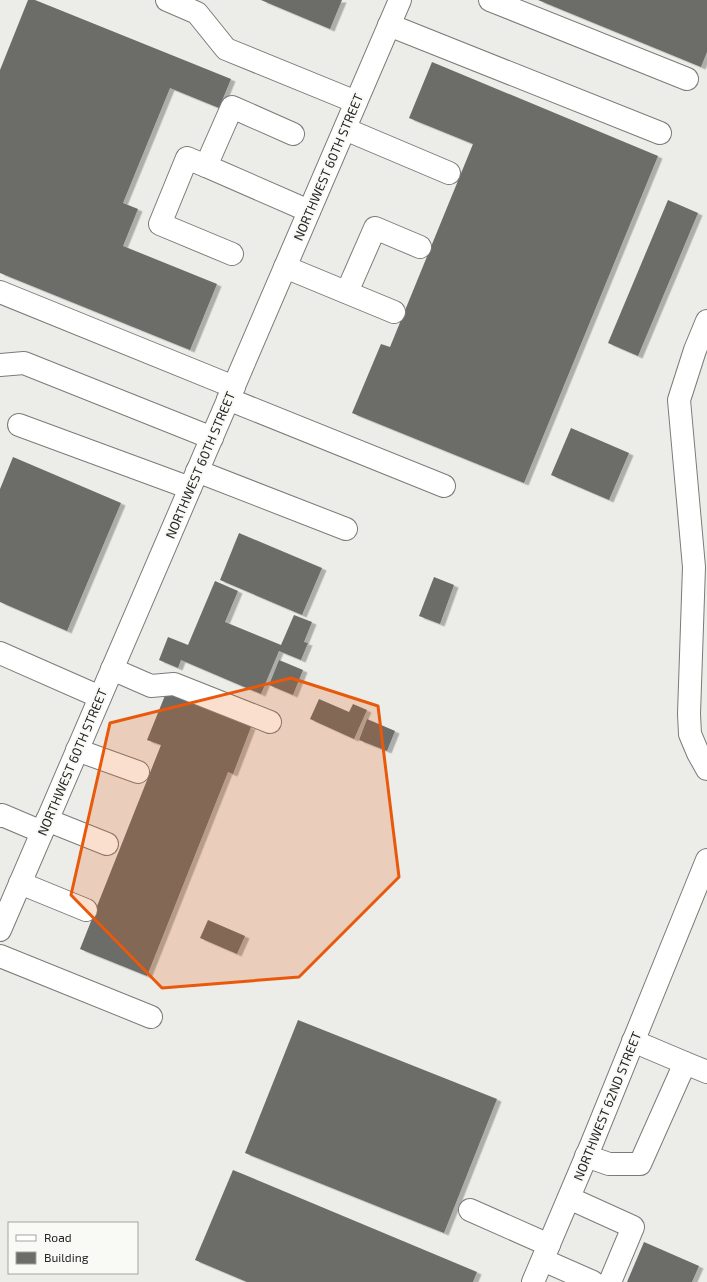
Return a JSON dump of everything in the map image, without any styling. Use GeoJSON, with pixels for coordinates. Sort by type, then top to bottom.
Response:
{"type":"FeatureCollection","features":[{"type":"Feature","properties":{"kind":"street"},"geometry":{"type":"LineString","coordinates":[[167,0],[197,13],[226,49],[356,102]]}},
{"type":"Feature","properties":{"kind":"street","name":"NORTHWEST 60TH STREET"},"geometry":{"type":"LineString","coordinates":[[0,930],[400,0]]}},
{"type":"Feature","properties":{"kind":"street"},"geometry":{"type":"LineString","coordinates":[[490,0],[687,80]]}},
{"type":"Feature","properties":{"kind":"street"},"geometry":{"type":"LineString","coordinates":[[389,25],[660,133]]}},
{"type":"Feature","properties":{"kind":"street"},"geometry":{"type":"LineString","coordinates":[[206,166],[232,107],[293,134]]}},
{"type":"Feature","properties":{"kind":"street"},"geometry":{"type":"LineString","coordinates":[[345,129],[449,173]]}},
{"type":"Feature","properties":{"kind":"street"},"geometry":{"type":"LineString","coordinates":[[232,254],[160,224],[187,158],[309,211]]}},
{"type":"Feature","properties":{"kind":"street"},"geometry":{"type":"LineString","coordinates":[[347,292],[375,228],[420,247]]}},
{"type":"Feature","properties":{"kind":"street"},"geometry":{"type":"LineString","coordinates":[[285,267],[394,312]]}},
{"type":"Feature","properties":{"kind":"street"},"geometry":{"type":"LineString","coordinates":[[0,292],[444,486]]}},
{"type":"Feature","properties":{"kind":"street"},"geometry":{"type":"LineString","coordinates":[[707,321],[694,350],[679,400],[694,567],[689,714],[690,734],[698,753],[707,768]]}},
{"type":"Feature","properties":{"kind":"street"},"geometry":{"type":"LineString","coordinates":[[0,365],[24,363],[212,438]]}},
{"type":"Feature","properties":{"kind":"street"},"geometry":{"type":"LineString","coordinates":[[19,425],[346,529]]}},
{"type":"Feature","properties":{"kind":"street"},"geometry":{"type":"LineString","coordinates":[[1,656],[100,697]]}},
{"type":"Feature","properties":{"kind":"street"},"geometry":{"type":"LineString","coordinates":[[112,669],[151,686],[174,684],[270,722]]}},
{"type":"Feature","properties":{"kind":"street"},"geometry":{"type":"LineString","coordinates":[[77,750],[138,772]]}},
{"type":"Feature","properties":{"kind":"street"},"geometry":{"type":"LineString","coordinates":[[0,816],[2,815],[45,826],[107,844]]}},
{"type":"Feature","properties":{"kind":"street","name":"NORTHWEST 62ND STREET"},"geometry":{"type":"LineString","coordinates":[[534,1282],[707,860]]}},
{"type":"Feature","properties":{"kind":"street"},"geometry":{"type":"LineString","coordinates":[[20,883],[86,910]]}},
{"type":"Feature","properties":{"kind":"street"},"geometry":{"type":"LineString","coordinates":[[0,956],[151,1017]]}},
{"type":"Feature","properties":{"kind":"street"},"geometry":{"type":"LineString","coordinates":[[634,1041],[707,1072]]}},
{"type":"Feature","properties":{"kind":"street"},"geometry":{"type":"LineString","coordinates":[[586,1156],[609,1164],[640,1164],[685,1063]]}},
{"type":"Feature","properties":{"kind":"street"},"geometry":{"type":"LineString","coordinates":[[569,1198],[633,1227],[610,1282]]}},
{"type":"Feature","properties":{"kind":"street"},"geometry":{"type":"LineString","coordinates":[[470,1210],[546,1253],[593,1282]]}},
{"type":"Feature","properties":{"kind":"highlighted area"},"geometry":{"type":"Polygon","coordinates":[[[291,678],[378,706],[399,877],[299,977],[162,988],[71,895],[110,723],[291,678]]]}},
{"type":"Feature","properties":{"kind":"building"},"geometry":{"type":"Polygon","coordinates":[[[28,0],[35,0],[231,79],[219,108],[170,88],[123,203],[138,209],[123,246],[217,284],[190,350],[0,273],[0,70],[28,0]]]}},
{"type":"Feature","properties":{"kind":"building"},"geometry":{"type":"Polygon","coordinates":[[[261,0],[342,0],[330,29],[261,0]]]}},
{"type":"Feature","properties":{"kind":"building"},"geometry":{"type":"Polygon","coordinates":[[[538,0],[707,0],[707,52],[701,67],[538,0]]]}},
{"type":"Feature","properties":{"kind":"building"},"geometry":{"type":"Polygon","coordinates":[[[432,62],[658,156],[524,483],[352,413],[381,344],[390,347],[473,144],[409,118],[432,62]]]}},
{"type":"Feature","properties":{"kind":"building"},"geometry":{"type":"Polygon","coordinates":[[[668,200],[698,213],[638,356],[608,343],[668,200]]]}},
{"type":"Feature","properties":{"kind":"building"},"geometry":{"type":"Polygon","coordinates":[[[571,428],[629,453],[609,500],[551,475],[571,428]]]}},
{"type":"Feature","properties":{"kind":"building"},"geometry":{"type":"Polygon","coordinates":[[[13,457],[121,503],[67,631],[0,602],[0,489],[13,457]]]}},
{"type":"Feature","properties":{"kind":"building"},"geometry":{"type":"Polygon","coordinates":[[[239,533],[322,568],[302,615],[220,580],[239,533]]]}},
{"type":"Feature","properties":{"kind":"building"},"geometry":{"type":"Polygon","coordinates":[[[434,577],[454,585],[440,624],[419,616],[434,577]]]}},
{"type":"Feature","properties":{"kind":"building"},"geometry":{"type":"Polygon","coordinates":[[[215,581],[238,591],[225,622],[281,645],[294,615],[312,622],[304,642],[308,643],[301,660],[279,651],[261,694],[181,660],[178,668],[159,660],[168,637],[188,645],[215,581]]]}},
{"type":"Feature","properties":{"kind":"building"},"geometry":{"type":"Polygon","coordinates":[[[279,660],[303,670],[293,695],[269,685],[279,660]]]}},
{"type":"Feature","properties":{"kind":"building"},"geometry":{"type":"Polygon","coordinates":[[[166,693],[251,727],[233,774],[228,772],[147,976],[80,949],[161,745],[147,740],[166,693]]]}},
{"type":"Feature","properties":{"kind":"building"},"geometry":{"type":"Polygon","coordinates":[[[319,699],[349,712],[353,704],[367,710],[354,739],[310,719],[319,699]]]}},
{"type":"Feature","properties":{"kind":"building"},"geometry":{"type":"Polygon","coordinates":[[[367,719],[395,731],[387,751],[359,740],[367,719]]]}},
{"type":"Feature","properties":{"kind":"building"},"geometry":{"type":"Polygon","coordinates":[[[208,920],[245,936],[237,954],[200,938],[208,920]]]}},
{"type":"Feature","properties":{"kind":"building"},"geometry":{"type":"Polygon","coordinates":[[[298,1020],[497,1099],[444,1233],[245,1153],[298,1020]]]}},
{"type":"Feature","properties":{"kind":"building"},"geometry":{"type":"Polygon","coordinates":[[[233,1170],[477,1272],[473,1282],[247,1282],[195,1260],[233,1170]]]}},
{"type":"Feature","properties":{"kind":"building"},"geometry":{"type":"Polygon","coordinates":[[[644,1242],[699,1266],[692,1282],[627,1282],[644,1242]]]}}]}
